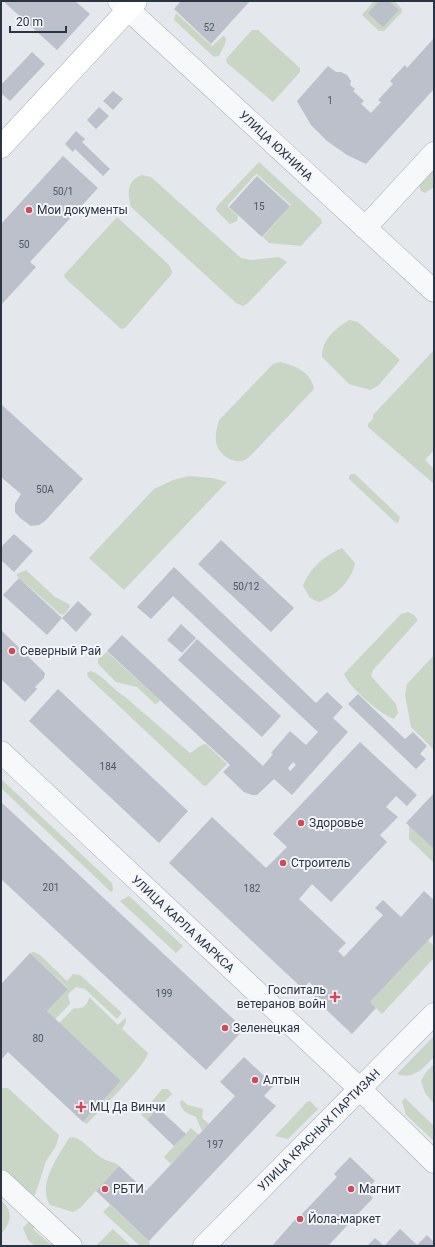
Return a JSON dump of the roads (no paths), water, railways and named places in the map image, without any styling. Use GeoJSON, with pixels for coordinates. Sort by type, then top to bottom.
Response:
{"type":"FeatureCollection","features":[{"type":"Feature","properties":{"kind":"main road"},"geometry":{"type":"LineString","coordinates":[[1,147],[128,4]]}},
{"type":"Feature","properties":{"kind":"street","name":"УЛИЦА ЮХНИНА"},"geometry":{"type":"LineString","coordinates":[[128,4],[365,228],[434,291]]}},
{"type":"Feature","properties":{"kind":"street"},"geometry":{"type":"LineString","coordinates":[[365,228],[434,153]]}},
{"type":"Feature","properties":{"kind":"street","name":"УЛИЦА КАРЛА МАРКСА"},"geometry":{"type":"LineString","coordinates":[[1,752],[360,1090],[434,1162]]}},
{"type":"Feature","properties":{"kind":"street","name":"УЛИЦА КРАСНЫХ ПАРТИЗАН"},"geometry":{"type":"LineString","coordinates":[[204,1246],[434,1014]]}},
{"type":"Feature","properties":{"kind":"street"},"geometry":{"type":"LineString","coordinates":[[1,1181],[70,1246]]}},
{"type":"Feature","properties":{"kind":"place","name":"Мои документы"},"geometry":{"type":"Point","coordinates":[29,210]}},
{"type":"Feature","properties":{"kind":"place","name":"Северный Рай"},"geometry":{"type":"Point","coordinates":[12,651]}},
{"type":"Feature","properties":{"kind":"place","name":"Здоровье"},"geometry":{"type":"Point","coordinates":[301,823]}},
{"type":"Feature","properties":{"kind":"place","name":"Строитель"},"geometry":{"type":"Point","coordinates":[283,863]}},
{"type":"Feature","properties":{"kind":"place","name":"Госпиталь ветеранов войн"},"geometry":{"type":"Point","coordinates":[335,997]}},
{"type":"Feature","properties":{"kind":"place","name":"Зеленецкая"},"geometry":{"type":"Point","coordinates":[225,1028]}},
{"type":"Feature","properties":{"kind":"place","name":"Алтын"},"geometry":{"type":"Point","coordinates":[255,1080]}},
{"type":"Feature","properties":{"kind":"place","name":"МЦ Да Винчи"},"geometry":{"type":"Point","coordinates":[81,1107]}},
{"type":"Feature","properties":{"kind":"place","name":"РБТИ"},"geometry":{"type":"Point","coordinates":[105,1189]}},
{"type":"Feature","properties":{"kind":"place","name":"Магнит"},"geometry":{"type":"Point","coordinates":[351,1189]}},
{"type":"Feature","properties":{"kind":"place","name":"Йола-маркет"},"geometry":{"type":"Point","coordinates":[300,1219]}}]}
